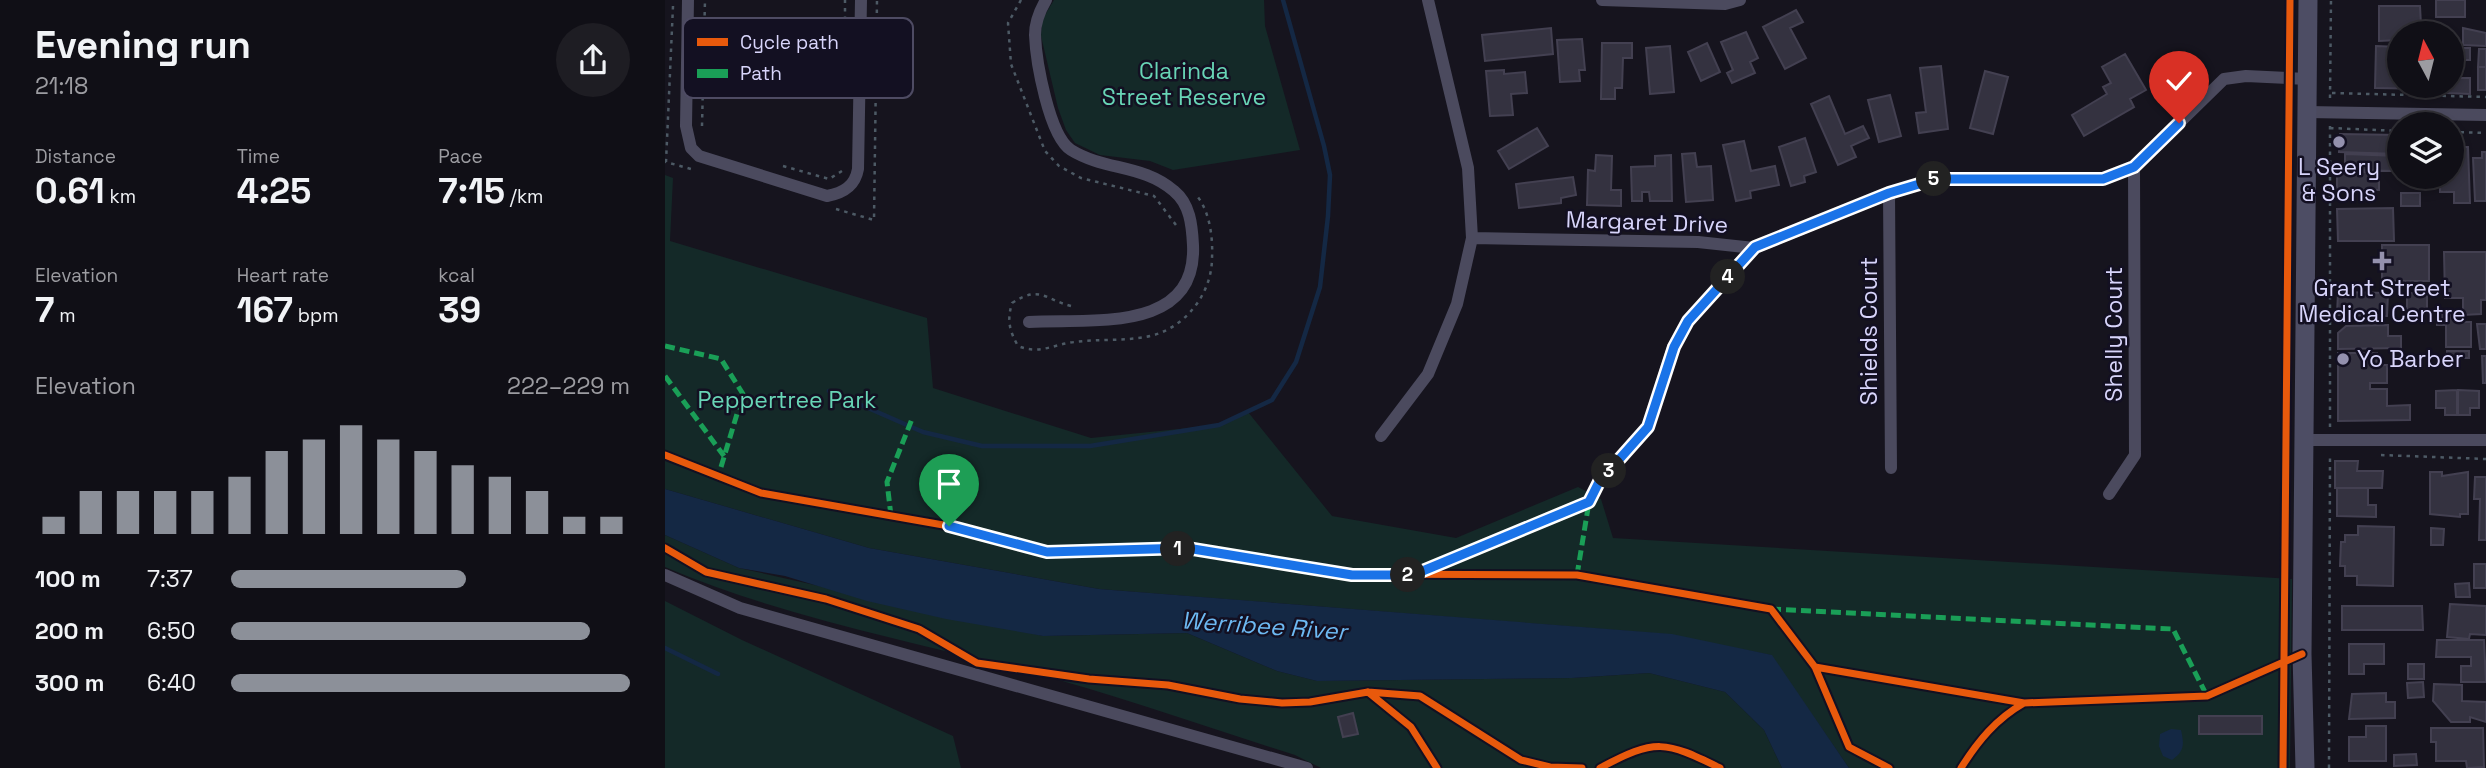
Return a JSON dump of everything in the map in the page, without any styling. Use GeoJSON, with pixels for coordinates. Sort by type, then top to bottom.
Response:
{"type":"FeatureCollection","features":[{"type":"Feature","properties":{"kind":"main road"},"geometry":{"type":"LineString","coordinates":[[2305,768],[2302,654],[2308,0]]}},
{"type":"Feature","properties":{"kind":"street"},"geometry":{"type":"LineString","coordinates":[[688,0],[688,18]]}},
{"type":"Feature","properties":{"kind":"street"},"geometry":{"type":"LineString","coordinates":[[861,0],[861,18]]}},
{"type":"Feature","properties":{"kind":"street"},"geometry":{"type":"LineString","coordinates":[[1029,322],[1134,319],[1155,311],[1176,296],[1188,276],[1193,253],[1188,212],[1176,192],[1147,173],[1099,163],[1079,154],[1069,149],[1058,135],[1039,70],[1035,34],[1037,16],[1046,0]]}},
{"type":"Feature","properties":{"kind":"street"},"geometry":{"type":"LineString","coordinates":[[1381,436],[1428,374],[1457,304],[1472,238],[1468,169],[1428,0]]}},
{"type":"Feature","properties":{"kind":"street"},"geometry":{"type":"LineString","coordinates":[[1602,0],[1725,4],[1740,0]]}},
{"type":"Feature","properties":{"kind":"street","name":"Margaret Drive"},"geometry":{"type":"LineString","coordinates":[[1472,238],[1698,242],[1755,247],[1889,193],[1936,179],[2103,179],[2134,167],[2224,79],[2246,76],[2307,79]]}},
{"type":"Feature","properties":{"kind":"street"},"geometry":{"type":"LineString","coordinates":[[686,98],[686,126],[691,148],[699,156],[827,195],[840,194],[856,179],[859,98]]}},
{"type":"Feature","properties":{"kind":"street"},"geometry":{"type":"LineString","coordinates":[[2307,112],[2486,115]]}},
{"type":"Feature","properties":{"kind":"street","name":"Shelly Court"},"geometry":{"type":"LineString","coordinates":[[2109,494],[2135,456],[2134,167]]}},
{"type":"Feature","properties":{"kind":"street","name":"Shields Court"},"geometry":{"type":"LineString","coordinates":[[1889,193],[1891,468]]}},
{"type":"Feature","properties":{"kind":"street"},"geometry":{"type":"LineString","coordinates":[[1599,482],[1648,427],[1674,347],[1688,321],[1755,247]]}},
{"type":"Feature","properties":{"kind":"street"},"geometry":{"type":"LineString","coordinates":[[2304,439],[2486,440]]}},
{"type":"Feature","properties":{"kind":"street"},"geometry":{"type":"LineString","coordinates":[[665,575],[740,608],[1307,768]]}},
{"type":"Feature","properties":{"kind":"path"},"geometry":{"type":"LineString","coordinates":[[673,0],[666,162],[692,169]]}},
{"type":"Feature","properties":{"kind":"path"},"geometry":{"type":"LineString","coordinates":[[704,18],[705,0]]}},
{"type":"Feature","properties":{"kind":"path"},"geometry":{"type":"LineString","coordinates":[[845,0],[845,18]]}},
{"type":"Feature","properties":{"kind":"path"},"geometry":{"type":"LineString","coordinates":[[877,0],[877,18]]}},
{"type":"Feature","properties":{"kind":"path"},"geometry":{"type":"LineString","coordinates":[[1021,0],[1009,23],[1011,64],[1045,151],[1059,166],[1081,178],[1154,196],[1178,228]]}},
{"type":"Feature","properties":{"kind":"path"},"geometry":{"type":"LineString","coordinates":[[2329,768],[2331,0]]}},
{"type":"Feature","properties":{"kind":"path"},"geometry":{"type":"LineString","coordinates":[[2330,93],[2486,97]]}},
{"type":"Feature","properties":{"kind":"path"},"geometry":{"type":"LineString","coordinates":[[701,133],[702,98]]}},
{"type":"Feature","properties":{"kind":"path"},"geometry":{"type":"LineString","coordinates":[[835,209],[874,220],[876,98]]}},
{"type":"Feature","properties":{"kind":"path"},"geometry":{"type":"LineString","coordinates":[[2330,128],[2387,130]]}},
{"type":"Feature","properties":{"kind":"path"},"geometry":{"type":"LineString","coordinates":[[2464,133],[2486,134]]}},
{"type":"Feature","properties":{"kind":"path"},"geometry":{"type":"LineString","coordinates":[[780,165],[829,179],[844,170],[844,162]]}},
{"type":"Feature","properties":{"kind":"path"},"geometry":{"type":"LineString","coordinates":[[1081,308],[1060,303],[1041,293],[1025,294],[1012,303],[1008,318],[1011,334],[1018,346],[1041,351],[1068,342],[1146,337],[1172,328],[1189,313],[1205,292],[1212,265],[1213,240],[1200,199],[1194,193]]}},
{"type":"Feature","properties":{"kind":"path"},"geometry":{"type":"LineString","coordinates":[[2369,455],[2486,459]]}},
{"type":"Feature","properties":{"kind":"green space","name":"Clarinda Street Reserve"},"geometry":{"type":"Polygon","coordinates":[[[1054,0],[1264,0],[1265,26],[1300,150],[1173,170],[1150,161],[1100,155],[1075,143],[1066,130],[1058,108],[1041,36],[1042,20],[1054,0]]]}},
{"type":"Feature","properties":{"kind":"green space","name":"Peppertree Park"},"geometry":{"type":"Polygon","coordinates":[[[665,175],[673,178],[670,241],[927,318],[933,388],[1091,438],[1218,425],[1248,412],[1332,516],[1456,538],[1578,487],[1601,499],[1613,538],[2292,579],[2290,768],[1849,768],[1771,655],[1665,634],[1099,589],[869,548],[665,489],[665,175]]]}},
{"type":"Feature","properties":{"kind":"green space"},"geometry":{"type":"Polygon","coordinates":[[[665,535],[739,568],[1043,636],[1187,633],[1277,671],[1317,681],[1572,678],[1649,673],[1725,692],[1764,730],[1782,768],[1321,768],[1295,755],[1094,690],[753,600],[665,567],[665,535]]]}},
{"type":"Feature","properties":{"kind":"green space"},"geometry":{"type":"Polygon","coordinates":[[[665,601],[742,640],[953,736],[961,768],[665,768],[665,601]]]}},
{"type":"Feature","properties":{"kind":"water","name":"Werribee River"},"geometry":{"type":"Polygon","coordinates":[[[665,489],[869,548],[1099,589],[1672,634],[1772,655],[1849,768],[1782,768],[1764,730],[1725,692],[1649,673],[1572,678],[1317,681],[1277,671],[1187,633],[1043,636],[946,619],[867,601],[785,576],[739,568],[665,535],[665,489]]]}},
{"type":"Feature","properties":{"kind":"water"},"geometry":{"type":"Polygon","coordinates":[[[2171,729],[2181,730],[2183,743],[2181,750],[2172,760],[2163,756],[2159,746],[2160,734],[2171,729]]]}},
{"type":"Feature","properties":{"kind":"building"},"geometry":{"type":"Polygon","coordinates":[[[2436,0],[2465,0],[2465,17],[2436,17],[2436,0]]]}},
{"type":"Feature","properties":{"kind":"building"},"geometry":{"type":"Polygon","coordinates":[[[2379,6],[2420,6],[2421,21],[2387,21],[2387,41],[2379,41],[2379,6]]]}},
{"type":"Feature","properties":{"kind":"building"},"geometry":{"type":"Polygon","coordinates":[[[1796,10],[1803,22],[1790,28],[1806,58],[1785,69],[1763,27],[1796,10]]]}},
{"type":"Feature","properties":{"kind":"building"},"geometry":{"type":"Polygon","coordinates":[[[1551,28],[1553,54],[1485,61],[1482,35],[1551,28]]]}},
{"type":"Feature","properties":{"kind":"building"},"geometry":{"type":"Polygon","coordinates":[[[2464,28],[2486,33],[2486,46],[2464,45],[2464,28]]]}},
{"type":"Feature","properties":{"kind":"building"},"geometry":{"type":"Polygon","coordinates":[[[1746,32],[1758,58],[1750,62],[1755,73],[1732,83],[1727,73],[1733,70],[1721,42],[1746,32]]]}},
{"type":"Feature","properties":{"kind":"building"},"geometry":{"type":"Polygon","coordinates":[[[1582,39],[1585,70],[1579,70],[1580,81],[1560,82],[1557,40],[1582,39]]]}},
{"type":"Feature","properties":{"kind":"building"},"geometry":{"type":"Polygon","coordinates":[[[1602,43],[1632,43],[1632,58],[1623,58],[1622,88],[1615,88],[1615,99],[1601,99],[1602,43]]]}},
{"type":"Feature","properties":{"kind":"building"},"geometry":{"type":"Polygon","coordinates":[[[1707,43],[1720,72],[1701,81],[1688,52],[1707,43]]]}},
{"type":"Feature","properties":{"kind":"building"},"geometry":{"type":"Polygon","coordinates":[[[1670,46],[1674,92],[1650,94],[1646,48],[1670,46]]]}},
{"type":"Feature","properties":{"kind":"building"},"geometry":{"type":"Polygon","coordinates":[[[2376,46],[2387,46],[2387,88],[2375,88],[2376,46]]]}},
{"type":"Feature","properties":{"kind":"building"},"geometry":{"type":"Polygon","coordinates":[[[2464,48],[2470,48],[2470,60],[2464,60],[2464,48]]]}},
{"type":"Feature","properties":{"kind":"building"},"geometry":{"type":"Polygon","coordinates":[[[2479,49],[2486,49],[2486,67],[2478,67],[2479,49]]]}},
{"type":"Feature","properties":{"kind":"building"},"geometry":{"type":"Polygon","coordinates":[[[2125,54],[2146,90],[2130,99],[2134,107],[2084,136],[2072,115],[2107,94],[2103,87],[2111,83],[2102,67],[2125,54]]]}},
{"type":"Feature","properties":{"kind":"building"},"geometry":{"type":"Polygon","coordinates":[[[1941,66],[1948,129],[1919,133],[1916,113],[1926,112],[1920,68],[1941,66]]]}},
{"type":"Feature","properties":{"kind":"building"},"geometry":{"type":"Polygon","coordinates":[[[2478,67],[2486,67],[2486,90],[2478,90],[2478,67]]]}},
{"type":"Feature","properties":{"kind":"building"},"geometry":{"type":"Polygon","coordinates":[[[1504,70],[1504,74],[1525,72],[1527,93],[1511,94],[1513,115],[1490,116],[1486,71],[1504,70]]]}},
{"type":"Feature","properties":{"kind":"building"},"geometry":{"type":"Polygon","coordinates":[[[1985,71],[2008,77],[1993,134],[1970,128],[1985,71]]]}},
{"type":"Feature","properties":{"kind":"building"},"geometry":{"type":"Polygon","coordinates":[[[2464,78],[2470,78],[2470,94],[2464,94],[2464,78]]]}},
{"type":"Feature","properties":{"kind":"building"},"geometry":{"type":"Polygon","coordinates":[[[1890,95],[1901,136],[1879,142],[1868,100],[1890,95]]]}},
{"type":"Feature","properties":{"kind":"building"},"geometry":{"type":"Polygon","coordinates":[[[1829,96],[1845,134],[1863,126],[1869,138],[1851,146],[1856,157],[1838,165],[1811,104],[1829,96]]]}},
{"type":"Feature","properties":{"kind":"building"},"geometry":{"type":"Polygon","coordinates":[[[1537,128],[1548,146],[1509,169],[1498,151],[1537,128]]]}},
{"type":"Feature","properties":{"kind":"building"},"geometry":{"type":"Polygon","coordinates":[[[2340,134],[2387,135],[2387,154],[2339,152],[2340,134]]]}},
{"type":"Feature","properties":{"kind":"building"},"geometry":{"type":"Polygon","coordinates":[[[1805,138],[1816,172],[1804,176],[1805,182],[1791,186],[1779,147],[1805,138]]]}},
{"type":"Feature","properties":{"kind":"building"},"geometry":{"type":"Polygon","coordinates":[[[1744,141],[1751,171],[1775,166],[1779,185],[1750,191],[1751,198],[1736,201],[1723,145],[1744,141]]]}},
{"type":"Feature","properties":{"kind":"building"},"geometry":{"type":"Polygon","coordinates":[[[2464,147],[2468,147],[2470,203],[2454,203],[2454,192],[2440,192],[2440,189],[2464,189],[2464,147]]]}},
{"type":"Feature","properties":{"kind":"building"},"geometry":{"type":"Polygon","coordinates":[[[2482,152],[2486,152],[2486,201],[2475,201],[2473,158],[2482,158],[2482,152]]]}},
{"type":"Feature","properties":{"kind":"building"},"geometry":{"type":"Polygon","coordinates":[[[1695,153],[1697,167],[1711,166],[1713,200],[1686,202],[1682,154],[1695,153]]]}},
{"type":"Feature","properties":{"kind":"building"},"geometry":{"type":"Polygon","coordinates":[[[2345,154],[2387,156],[2387,171],[2345,170],[2345,154]]]}},
{"type":"Feature","properties":{"kind":"building"},"geometry":{"type":"Polygon","coordinates":[[[1596,155],[1612,156],[1611,190],[1621,190],[1621,206],[1587,205],[1588,170],[1595,171],[1596,155]]]}},
{"type":"Feature","properties":{"kind":"building"},"geometry":{"type":"Polygon","coordinates":[[[1671,155],[1672,201],[1650,201],[1649,192],[1642,192],[1642,201],[1632,201],[1631,167],[1655,166],[1655,156],[1671,155]]]}},
{"type":"Feature","properties":{"kind":"building"},"geometry":{"type":"Polygon","coordinates":[[[2337,172],[2379,172],[2379,190],[2337,189],[2337,172]]]}},
{"type":"Feature","properties":{"kind":"building"},"geometry":{"type":"Polygon","coordinates":[[[1573,177],[1576,195],[1561,198],[1561,203],[1519,208],[1516,184],[1573,177]]]}},
{"type":"Feature","properties":{"kind":"building"},"geometry":{"type":"Polygon","coordinates":[[[2401,193],[2420,193],[2420,206],[2401,206],[2401,193]]]}},
{"type":"Feature","properties":{"kind":"building"},"geometry":{"type":"Polygon","coordinates":[[[2393,208],[2394,241],[2338,241],[2337,209],[2393,208]]]}},
{"type":"Feature","properties":{"kind":"building"},"geometry":{"type":"Polygon","coordinates":[[[2382,245],[2429,245],[2429,281],[2382,281],[2382,245]]]}},
{"type":"Feature","properties":{"kind":"building"},"geometry":{"type":"Polygon","coordinates":[[[2444,252],[2486,252],[2486,300],[2481,300],[2481,314],[2463,315],[2463,298],[2445,298],[2444,252]]]}},
{"type":"Feature","properties":{"kind":"building"},"geometry":{"type":"Polygon","coordinates":[[[2338,292],[2388,293],[2387,316],[2337,315],[2338,292]]]}},
{"type":"Feature","properties":{"kind":"building"},"geometry":{"type":"Polygon","coordinates":[[[2407,293],[2427,293],[2427,312],[2407,312],[2407,293]]]}},
{"type":"Feature","properties":{"kind":"building"},"geometry":{"type":"Polygon","coordinates":[[[2455,313],[2455,322],[2471,322],[2471,347],[2446,347],[2446,325],[2437,325],[2437,314],[2455,313]]]}},
{"type":"Feature","properties":{"kind":"building"},"geometry":{"type":"Polygon","coordinates":[[[2477,324],[2486,324],[2486,349],[2480,349],[2477,324]]]}},
{"type":"Feature","properties":{"kind":"building"},"geometry":{"type":"Polygon","coordinates":[[[2388,325],[2388,336],[2401,336],[2401,348],[2338,349],[2338,333],[2346,326],[2388,325]]]}},
{"type":"Feature","properties":{"kind":"building"},"geometry":{"type":"Polygon","coordinates":[[[2447,351],[2469,351],[2469,358],[2447,358],[2447,351]]]}},
{"type":"Feature","properties":{"kind":"building"},"geometry":{"type":"Polygon","coordinates":[[[2338,353],[2377,353],[2377,365],[2387,365],[2387,383],[2370,383],[2370,389],[2387,389],[2387,406],[2410,405],[2410,420],[2338,421],[2338,353]]]}},
{"type":"Feature","properties":{"kind":"building"},"geometry":{"type":"Polygon","coordinates":[[[2482,356],[2486,356],[2486,383],[2483,383],[2482,356]]]}},
{"type":"Feature","properties":{"kind":"building"},"geometry":{"type":"Polygon","coordinates":[[[2457,390],[2457,415],[2445,415],[2445,408],[2436,408],[2436,391],[2457,390]]]}},
{"type":"Feature","properties":{"kind":"building"},"geometry":{"type":"Polygon","coordinates":[[[2458,390],[2479,391],[2479,408],[2470,408],[2470,415],[2458,415],[2458,390]]]}},
{"type":"Feature","properties":{"kind":"building"},"geometry":{"type":"Polygon","coordinates":[[[2335,461],[2358,461],[2357,471],[2383,471],[2382,488],[2335,488],[2335,461]]]}},
{"type":"Feature","properties":{"kind":"building"},"geometry":{"type":"Polygon","coordinates":[[[2430,472],[2442,472],[2442,476],[2468,472],[2468,514],[2460,514],[2460,517],[2430,514],[2430,472]]]}},
{"type":"Feature","properties":{"kind":"building"},"geometry":{"type":"Polygon","coordinates":[[[2475,477],[2486,477],[2486,540],[2479,540],[2480,499],[2474,499],[2475,477]]]}},
{"type":"Feature","properties":{"kind":"building"},"geometry":{"type":"Polygon","coordinates":[[[2337,488],[2368,488],[2368,505],[2376,505],[2376,517],[2337,516],[2337,488]]]}},
{"type":"Feature","properties":{"kind":"building"},"geometry":{"type":"Polygon","coordinates":[[[2358,526],[2394,527],[2393,586],[2357,585],[2357,576],[2345,576],[2345,566],[2340,566],[2341,542],[2345,542],[2345,535],[2358,535],[2358,526]]]}},
{"type":"Feature","properties":{"kind":"building"},"geometry":{"type":"Polygon","coordinates":[[[2431,528],[2444,529],[2443,545],[2431,545],[2431,528]]]}},
{"type":"Feature","properties":{"kind":"building"},"geometry":{"type":"Polygon","coordinates":[[[2474,564],[2486,564],[2486,588],[2474,588],[2474,564]]]}},
{"type":"Feature","properties":{"kind":"building"},"geometry":{"type":"Polygon","coordinates":[[[2469,583],[2470,597],[2456,597],[2455,584],[2469,583]]]}},
{"type":"Feature","properties":{"kind":"building"},"geometry":{"type":"Polygon","coordinates":[[[2450,604],[2486,606],[2486,635],[2470,634],[2469,639],[2447,637],[2450,604]]]}},
{"type":"Feature","properties":{"kind":"building"},"geometry":{"type":"Polygon","coordinates":[[[2342,606],[2422,606],[2423,630],[2342,630],[2342,606]]]}},
{"type":"Feature","properties":{"kind":"building"},"geometry":{"type":"Polygon","coordinates":[[[2437,640],[2484,640],[2486,682],[2461,682],[2461,666],[2471,666],[2471,657],[2436,657],[2437,640]]]}},
{"type":"Feature","properties":{"kind":"building"},"geometry":{"type":"Polygon","coordinates":[[[2349,644],[2384,644],[2384,664],[2364,664],[2364,674],[2349,674],[2349,644]]]}},
{"type":"Feature","properties":{"kind":"building"},"geometry":{"type":"Polygon","coordinates":[[[2408,664],[2424,664],[2424,679],[2408,679],[2408,664]]]}},
{"type":"Feature","properties":{"kind":"building"},"geometry":{"type":"Polygon","coordinates":[[[2423,682],[2424,697],[2408,698],[2407,683],[2423,682]]]}},
{"type":"Feature","properties":{"kind":"building"},"geometry":{"type":"Polygon","coordinates":[[[2434,684],[2462,685],[2462,701],[2486,702],[2486,722],[2470,717],[2470,722],[2451,722],[2433,701],[2434,684]]]}},
{"type":"Feature","properties":{"kind":"building"},"geometry":{"type":"Polygon","coordinates":[[[2386,693],[2386,702],[2395,702],[2395,718],[2349,719],[2352,694],[2386,693]]]}},
{"type":"Feature","properties":{"kind":"building"},"geometry":{"type":"Polygon","coordinates":[[[1353,713],[1358,734],[1343,737],[1338,717],[1353,713]]]}},
{"type":"Feature","properties":{"kind":"building"},"geometry":{"type":"Polygon","coordinates":[[[2199,716],[2262,716],[2262,734],[2199,734],[2199,716]]]}},
{"type":"Feature","properties":{"kind":"building"},"geometry":{"type":"Polygon","coordinates":[[[2366,726],[2386,726],[2386,761],[2349,761],[2349,737],[2366,737],[2366,726]]]}},
{"type":"Feature","properties":{"kind":"building"},"geometry":{"type":"Polygon","coordinates":[[[2431,728],[2483,728],[2484,767],[2467,768],[2466,761],[2436,761],[2436,742],[2431,742],[2431,728]]]}},
{"type":"Feature","properties":{"kind":"building"},"geometry":{"type":"Polygon","coordinates":[[[2416,754],[2417,765],[2394,766],[2394,755],[2416,754]]]}},
{"type":"Feature","properties":{"kind":"waterway"},"geometry":{"type":"LineString","coordinates":[[829,391],[923,432],[982,446],[1090,446],[1219,425],[1272,400],[1296,362],[1320,287],[1330,175],[1283,0]]}},
{"type":"Feature","properties":{"kind":"waterway"},"geometry":{"type":"LineString","coordinates":[[665,648],[718,674]]}},
{"type":"Feature","properties":{"kind":"marked path"},"geometry":{"type":"LineString","coordinates":[[665,346],[721,359],[743,394],[718,477]]}},
{"type":"Feature","properties":{"kind":"marked path"},"geometry":{"type":"LineString","coordinates":[[665,376],[724,456]]}},
{"type":"Feature","properties":{"kind":"marked path"},"geometry":{"type":"LineString","coordinates":[[891,516],[887,482],[912,419]]}},
{"type":"Feature","properties":{"kind":"marked path"},"geometry":{"type":"LineString","coordinates":[[1577,575],[1589,502]]}},
{"type":"Feature","properties":{"kind":"marked path"},"geometry":{"type":"LineString","coordinates":[[1771,609],[2173,629],[2207,696]]}},
{"type":"Feature","properties":{"kind":"cycle path"},"geometry":{"type":"LineString","coordinates":[[2283,768],[2290,0]]}},
{"type":"Feature","properties":{"kind":"cycle path"},"geometry":{"type":"LineString","coordinates":[[665,455],[761,493],[949,526],[1047,552],[1187,549],[1352,574],[1577,575],[1771,609],[1815,667],[1849,747],[1889,768]]}},
{"type":"Feature","properties":{"kind":"cycle path"},"geometry":{"type":"LineString","coordinates":[[1422,571],[1589,502],[1599,482]]}},
{"type":"Feature","properties":{"kind":"cycle path"},"geometry":{"type":"LineString","coordinates":[[665,548],[706,572],[826,599],[919,629],[977,663],[1089,679],[1168,685],[1240,699],[1282,703],[1310,702],[1368,692],[1420,696],[1521,760],[1550,767],[1582,768]]}},
{"type":"Feature","properties":{"kind":"cycle path"},"geometry":{"type":"LineString","coordinates":[[1961,768],[1988,731],[2024,703],[2207,696],[2302,654]]}},
{"type":"Feature","properties":{"kind":"cycle path"},"geometry":{"type":"LineString","coordinates":[[1815,667],[2024,703]]}},
{"type":"Feature","properties":{"kind":"cycle path"},"geometry":{"type":"LineString","coordinates":[[1368,692],[1411,727],[1437,768]]}},
{"type":"Feature","properties":{"kind":"cycle path"},"geometry":{"type":"LineString","coordinates":[[1600,768],[1635,752],[1660,747],[1686,752],[1720,768]]}},
{"type":"Feature","properties":{"kind":"place","name":"L Seery & Sons"},"geometry":{"type":"Point","coordinates":[2339,142]}},
{"type":"Feature","properties":{"kind":"place","name":"Grant Street Medical Centre"},"geometry":{"type":"Point","coordinates":[2382,261]}},
{"type":"Feature","properties":{"kind":"place","name":"Yo Barber"},"geometry":{"type":"Point","coordinates":[2343,359]}},
{"type":"Feature","properties":{"kind":"route"},"geometry":{"type":"LineString","coordinates":[[949,526],[1047,552],[1187,548],[1352,575],[1413,575],[1589,502],[1599,482],[1648,427],[1674,347],[1688,321],[1755,247],[1889,193],[1936,179],[2103,179],[2134,167],[2179,123]]}}]}
